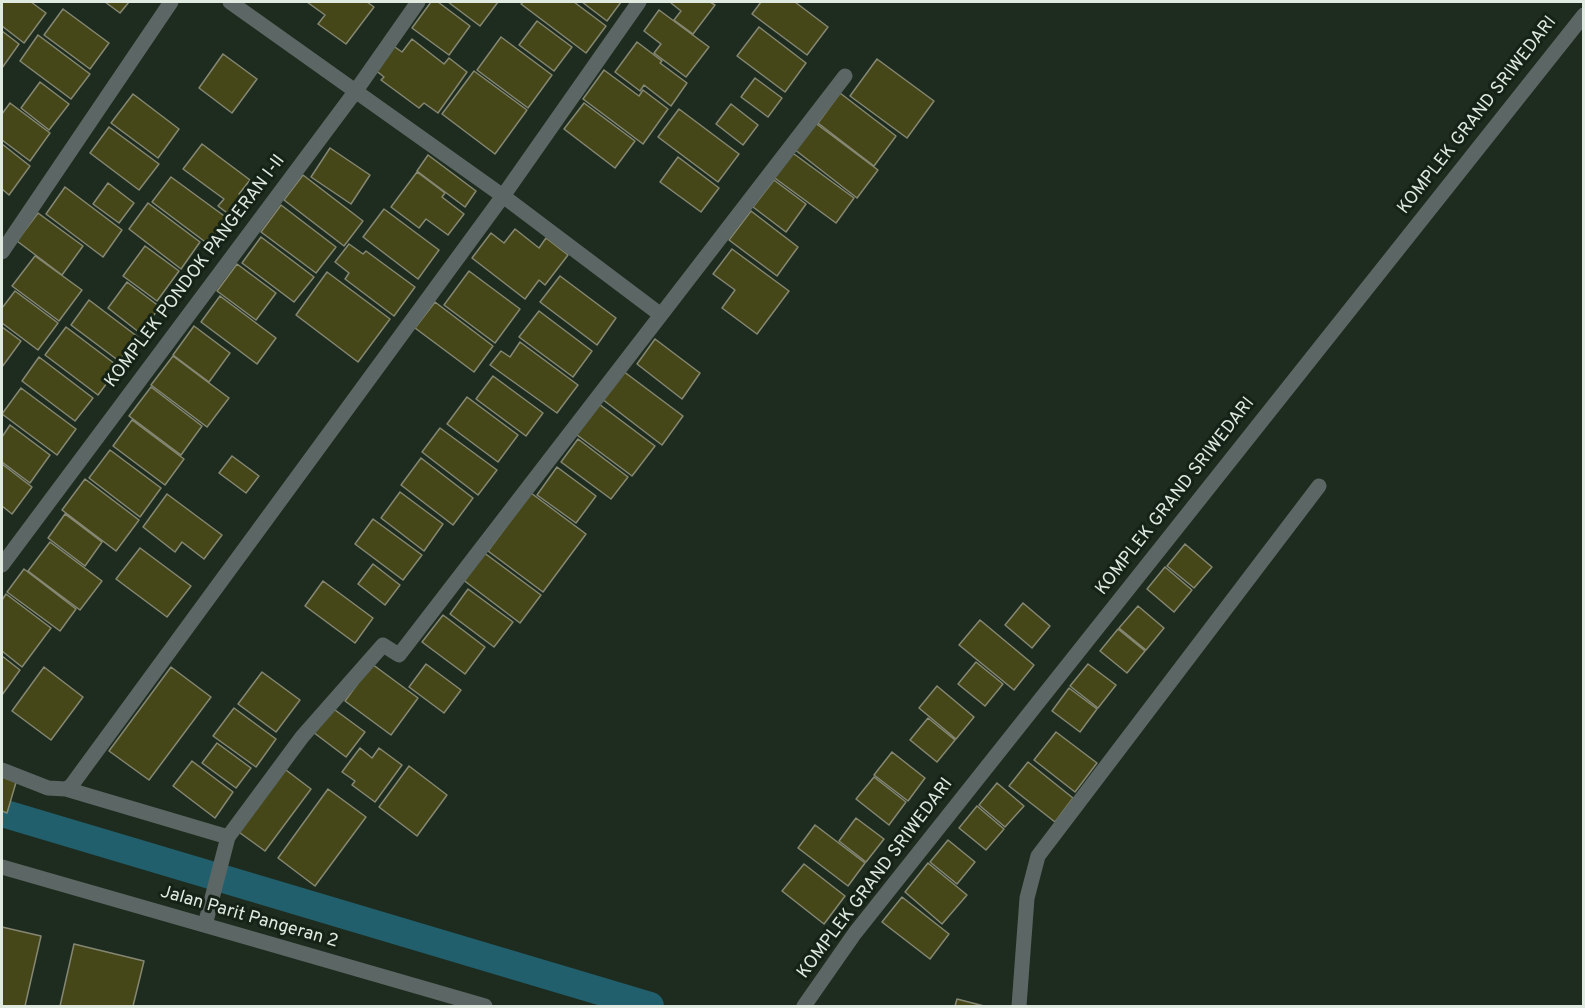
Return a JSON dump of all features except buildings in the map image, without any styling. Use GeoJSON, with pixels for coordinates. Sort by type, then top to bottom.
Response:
{"type":"FeatureCollection","features":[{"type":"Feature","properties":{"kind":"street"},"geometry":{"type":"LineString","coordinates":[[2,252],[171,2]]}},
{"type":"Feature","properties":{"kind":"street"},"geometry":{"type":"LineString","coordinates":[[230,2],[503,196],[661,315]]}},
{"type":"Feature","properties":{"kind":"street","name":"KOMPLEK PONDOK PANGERAN I-II"},"geometry":{"type":"LineString","coordinates":[[2,565],[355,92],[418,2]]}},
{"type":"Feature","properties":{"kind":"street"},"geometry":{"type":"LineString","coordinates":[[66,789],[71,786],[93,757],[503,196],[639,2]]}},
{"type":"Feature","properties":{"kind":"street","name":"KOMPLEK GRAND SRIWEDARI"},"geometry":{"type":"LineString","coordinates":[[804,1006],[855,933],[1584,15]]}},
{"type":"Feature","properties":{"kind":"street"},"geometry":{"type":"LineString","coordinates":[[207,918],[227,844],[302,737],[383,645],[399,655],[845,76]]}},
{"type":"Feature","properties":{"kind":"street"},"geometry":{"type":"LineString","coordinates":[[1019,1006],[1027,898],[1038,856],[1319,486]]}},
{"type":"Feature","properties":{"kind":"street"},"geometry":{"type":"LineString","coordinates":[[2,770],[48,788],[66,789],[227,844]]}},
{"type":"Feature","properties":{"kind":"street","name":"Jalan Parit Pangeran 2"},"geometry":{"type":"LineString","coordinates":[[2,867],[207,918],[485,1006]]}},
{"type":"Feature","properties":{"kind":"waterway"},"geometry":{"type":"LineString","coordinates":[[2,813],[650,1006]]}}]}
